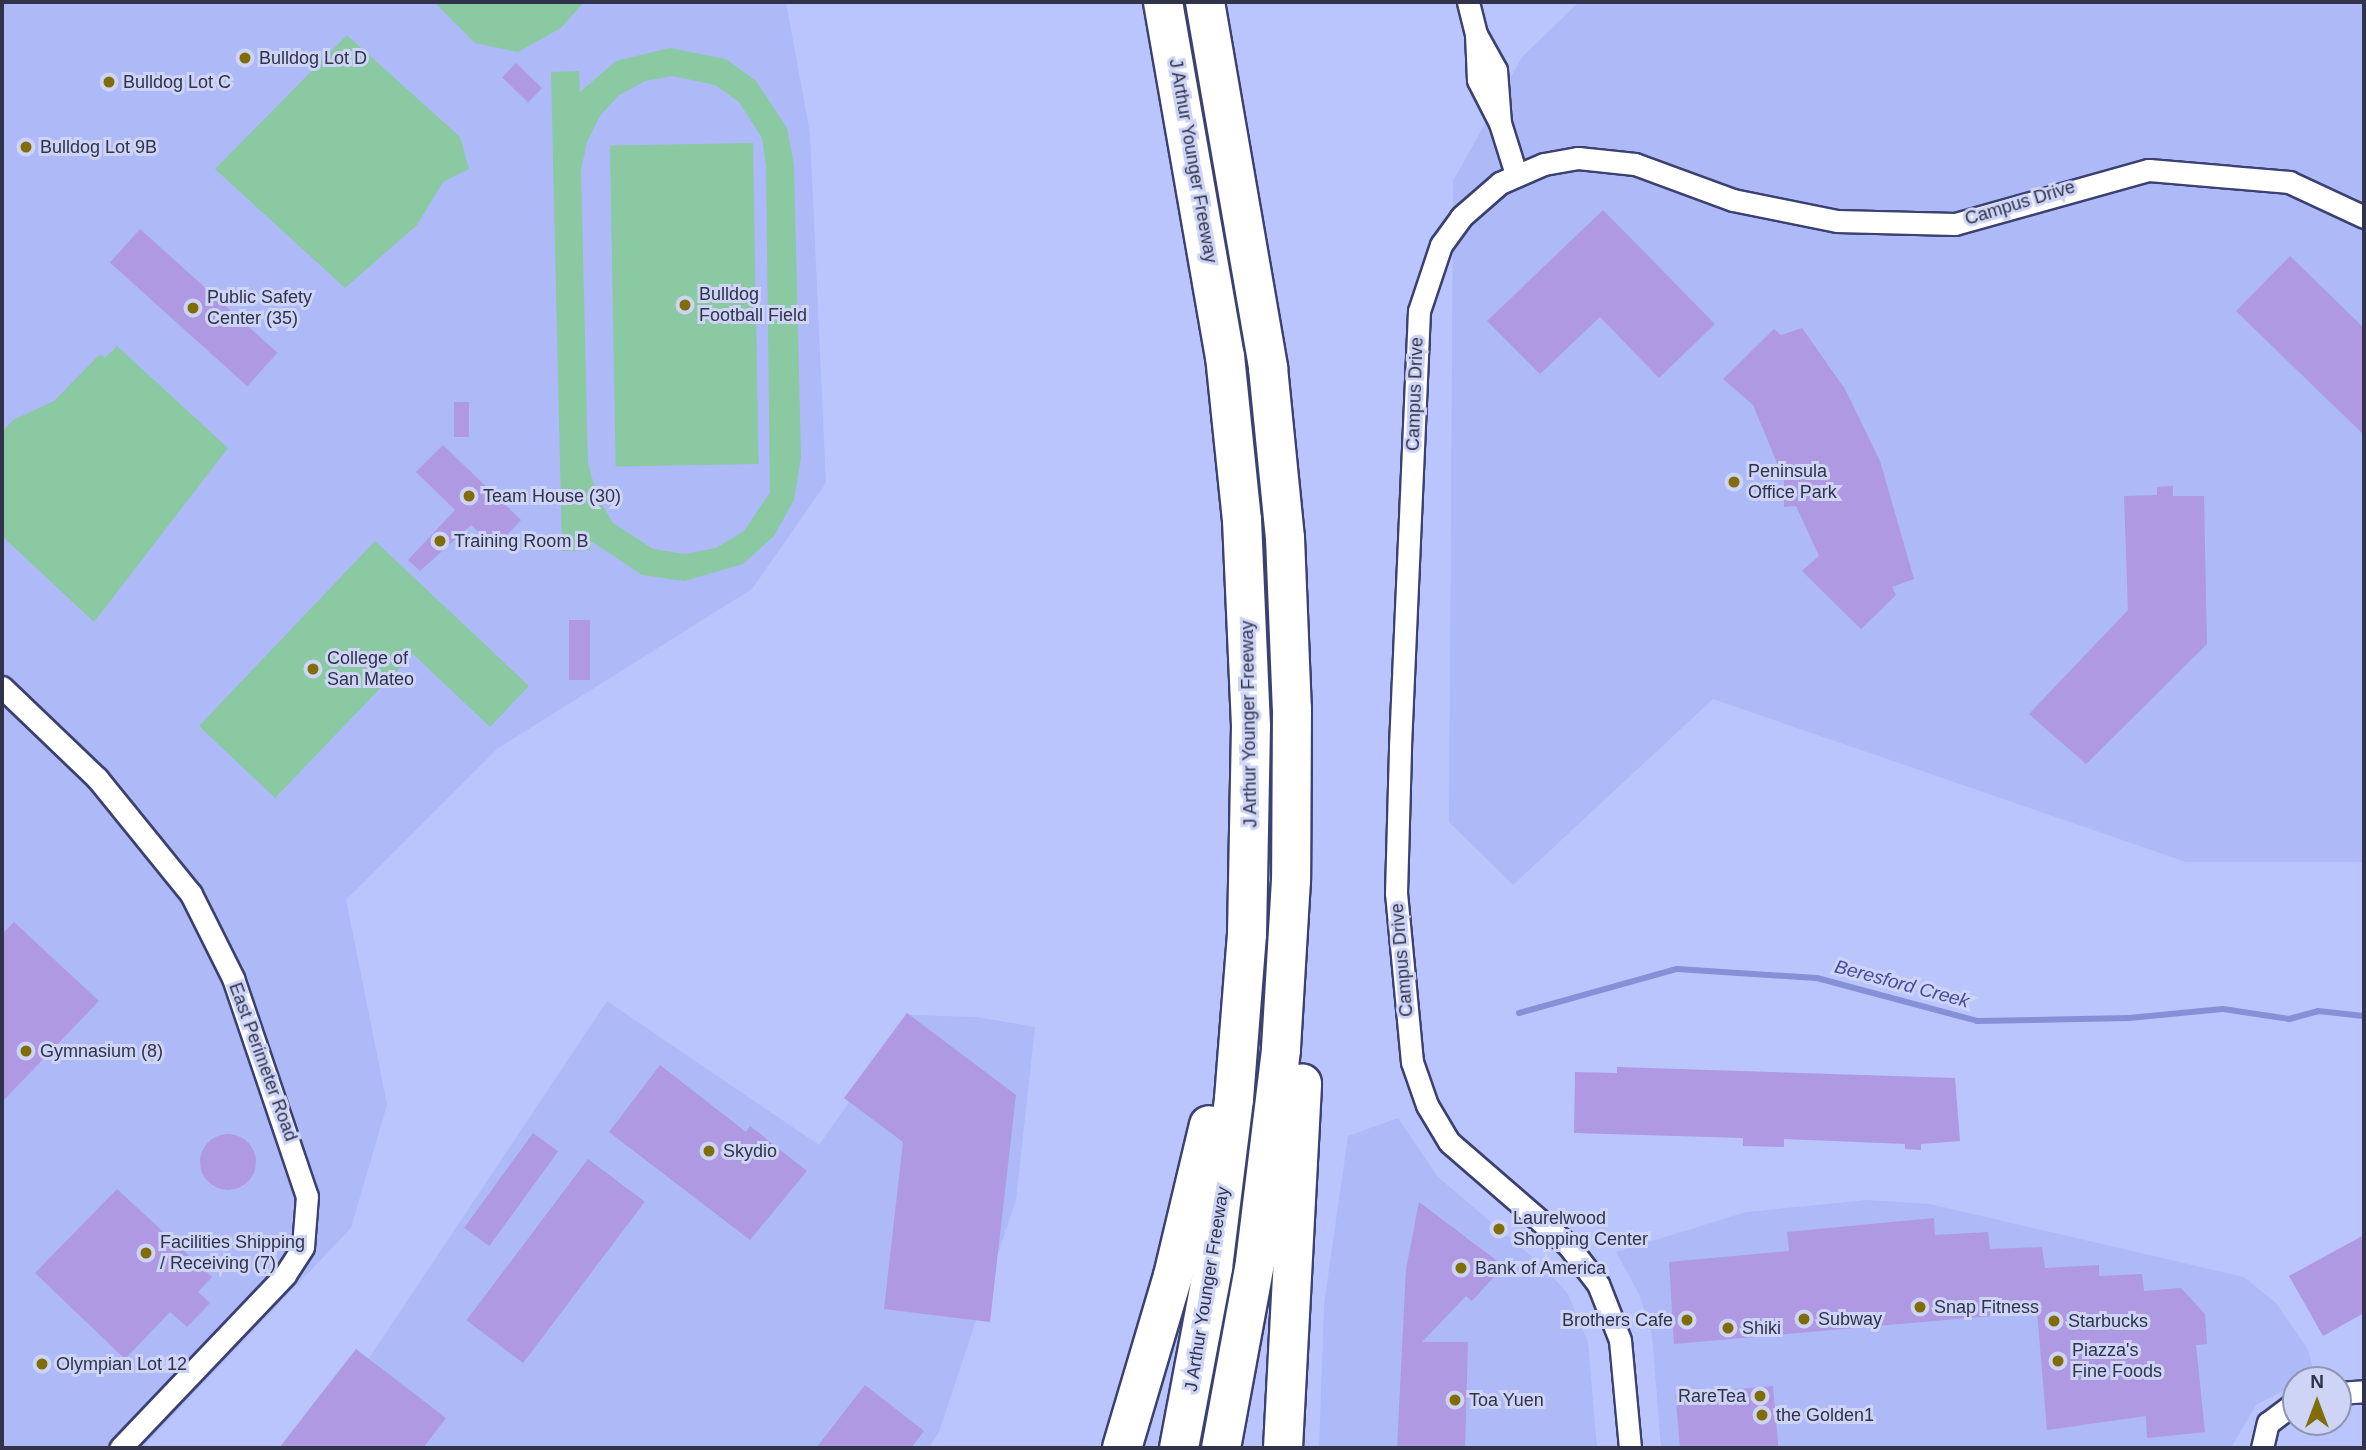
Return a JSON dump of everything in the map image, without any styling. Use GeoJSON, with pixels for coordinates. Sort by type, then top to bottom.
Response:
{"type":"FeatureCollection","features":[{"type":"Feature","properties":{"kind":"highway","name":"J Arthur Younger Freeway"},"geometry":{"type":"LineString","coordinates":[[1163,2],[1213,276],[1238,480],[1251,726],[1247,934],[1225,1184],[1179,1448]]}},
{"type":"Feature","properties":{"kind":"highway"},"geometry":{"type":"LineString","coordinates":[[1205,2],[1250,242],[1274,421],[1287,581],[1304,1031],[1283,1448]]}},
{"type":"Feature","properties":{"kind":"highway"},"geometry":{"type":"LineString","coordinates":[[1222,1442],[1273,1125],[1293,795]]}},
{"type":"Feature","properties":{"kind":"highway"},"geometry":{"type":"LineString","coordinates":[[1122,1448],[1191,1210],[1247,934]]}},
{"type":"Feature","properties":{"kind":"street"},"geometry":{"type":"LineString","coordinates":[[1468,2],[1476,34],[1478,80],[1500,123],[1516,174]]}},
{"type":"Feature","properties":{"kind":"street","name":"Campus Drive"},"geometry":{"type":"LineString","coordinates":[[1630,1448],[1620,1340],[1598,1284],[1568,1245],[1461,1155],[1427,1105],[1412,1062],[1399,938],[1397,836],[1419,311],[1432,264],[1451,230],[1476,202],[1516,174],[1567,159],[1607,159],[1777,211],[1837,221],[1955,223],[2121,174],[2209,171],[2289,182],[2364,217]]}},
{"type":"Feature","properties":{"kind":"street","name":"East Perimeter Road"},"geometry":{"type":"LineString","coordinates":[[2,687],[105,787],[191,894],[233,978],[307,1196],[303,1247],[285,1275],[120,1448]]}},
{"type":"Feature","properties":{"kind":"street"},"geometry":{"type":"LineString","coordinates":[[2262,1448],[2268,1423],[2282,1412]]}},
{"type":"Feature","properties":{"kind":"shaded area","name":"College of San Mateo"},"geometry":{"type":"Polygon","coordinates":[[[2,2],[786,2],[810,133],[826,483],[752,589],[497,749],[346,900],[387,1105],[351,1228],[142,1448],[2,1448],[2,2]]]}},
{"type":"Feature","properties":{"kind":"shaded area"},"geometry":{"type":"Polygon","coordinates":[[[1579,2],[2364,2],[2364,862],[2186,862],[1713,699],[1513,885],[1449,822],[1453,181],[1522,57],[1579,2]]]}},
{"type":"Feature","properties":{"kind":"shaded area"},"geometry":{"type":"Polygon","coordinates":[[[607,1001],[819,1145],[910,1015],[977,1017],[1035,1027],[1016,1200],[939,1432],[929,1448],[309,1448],[607,1001]]]}},
{"type":"Feature","properties":{"kind":"shaded area"},"geometry":{"type":"Polygon","coordinates":[[[1398,1118],[1438,1177],[1544,1267],[1568,1294],[1588,1342],[1597,1448],[1319,1448],[1324,1304],[1348,1136],[1398,1118]]]}},
{"type":"Feature","properties":{"kind":"shaded area"},"geometry":{"type":"Polygon","coordinates":[[[1867,1200],[1930,1204],[2244,1277],[2276,1303],[2308,1349],[2312,1366],[2282,1366],[2282,1391],[2256,1405],[2231,1448],[1661,1448],[1652,1335],[1640,1296],[1616,1252],[1746,1212],[1867,1200]]]}},
{"type":"Feature","properties":{"kind":"green space"},"geometry":{"type":"Polygon","coordinates":[[[434,2],[584,2],[561,28],[518,52],[475,43],[434,2]]]}},
{"type":"Feature","properties":{"kind":"green space"},"geometry":{"type":"Polygon","coordinates":[[[347,35],[460,137],[469,169],[443,182],[417,225],[345,288],[215,169],[347,35]]]}},
{"type":"Feature","properties":{"kind":"green space"},"geometry":{"type":"Polygon","coordinates":[[[670,48],[726,59],[756,81],[787,128],[794,165],[801,457],[794,500],[774,536],[743,564],[684,581],[642,575],[591,541],[590,550],[562,551],[551,72],[579,71],[580,92],[616,61],[670,48]],[[673,76],[645,81],[619,95],[600,116],[587,142],[581,170],[588,463],[597,496],[613,523],[653,549],[685,554],[716,548],[744,531],[770,492],[766,165],[762,138],[739,102],[715,85],[673,76]]]}},
{"type":"Feature","properties":{"kind":"green space","name":"Bulldog Football Field"},"geometry":{"type":"Polygon","coordinates":[[[753,143],[759,464],[616,466],[610,145],[753,143]]]}},
{"type":"Feature","properties":{"kind":"green space"},"geometry":{"type":"Polygon","coordinates":[[[117,346],[228,448],[94,622],[2,536],[2,432],[13,420],[54,401],[100,354],[105,358],[117,346]]]}},
{"type":"Feature","properties":{"kind":"green space"},"geometry":{"type":"Polygon","coordinates":[[[375,541],[529,686],[490,727],[413,654],[275,798],[199,726],[375,541]]]}},
{"type":"Feature","properties":{"kind":"building"},"geometry":{"type":"Polygon","coordinates":[[[516,63],[542,88],[528,102],[502,77],[516,63]]]}},
{"type":"Feature","properties":{"kind":"building"},"geometry":{"type":"Polygon","coordinates":[[[1603,210],[1715,324],[1659,378],[1600,317],[1540,374],[1487,321],[1603,210]]]}},
{"type":"Feature","properties":{"kind":"building","name":"Public Safety Center (35)"},"geometry":{"type":"Polygon","coordinates":[[[140,229],[277,353],[247,386],[110,262],[140,229]]]}},
{"type":"Feature","properties":{"kind":"building"},"geometry":{"type":"Polygon","coordinates":[[[2290,256],[2364,328],[2364,435],[2236,311],[2290,256]]]}},
{"type":"Feature","properties":{"kind":"building"},"geometry":{"type":"Polygon","coordinates":[[[1802,328],[1845,389],[1880,461],[1914,579],[1892,587],[1896,595],[1861,629],[1802,571],[1819,556],[1796,506],[1784,507],[1784,480],[1753,405],[1723,379],[1774,329],[1781,335],[1802,328]]]}},
{"type":"Feature","properties":{"kind":"building"},"geometry":{"type":"Polygon","coordinates":[[[454,402],[469,402],[469,437],[454,437],[454,402]]]}},
{"type":"Feature","properties":{"kind":"building","name":"Team House (30)"},"geometry":{"type":"Polygon","coordinates":[[[443,445],[521,520],[495,548],[471,525],[420,571],[408,560],[455,510],[416,472],[443,445]]]}},
{"type":"Feature","properties":{"kind":"building"},"geometry":{"type":"Polygon","coordinates":[[[2173,486],[2173,496],[2204,496],[2207,644],[2086,764],[2029,714],[2128,610],[2124,496],[2157,495],[2157,487],[2173,486]]]}},
{"type":"Feature","properties":{"kind":"building"},"geometry":{"type":"Polygon","coordinates":[[[569,620],[590,620],[590,680],[569,680],[569,620]]]}},
{"type":"Feature","properties":{"kind":"building","name":"Gymnasium (8)"},"geometry":{"type":"Polygon","coordinates":[[[14,922],[99,1001],[2,1102],[2,934],[14,922]]]}},
{"type":"Feature","properties":{"kind":"building"},"geometry":{"type":"Polygon","coordinates":[[[907,1013],[1016,1095],[990,1322],[884,1309],[903,1142],[844,1098],[907,1013]]]}},
{"type":"Feature","properties":{"kind":"building","name":"Skydio"},"geometry":{"type":"Polygon","coordinates":[[[660,1065],[746,1132],[750,1126],[807,1171],[750,1240],[609,1132],[660,1065]]]}},
{"type":"Feature","properties":{"kind":"building"},"geometry":{"type":"Polygon","coordinates":[[[1617,1067],[1955,1078],[1960,1141],[1921,1144],[1921,1150],[1905,1149],[1905,1144],[1784,1139],[1784,1147],[1743,1146],[1743,1138],[1574,1133],[1575,1072],[1617,1073],[1617,1067]]]}},
{"type":"Feature","properties":{"kind":"building"},"geometry":{"type":"Polygon","coordinates":[[[533,1133],[558,1151],[489,1246],[464,1228],[533,1133]]]}},
{"type":"Feature","properties":{"kind":"building"},"geometry":{"type":"Polygon","coordinates":[[[223,1134],[233,1134],[248,1142],[254,1151],[254,1173],[248,1182],[233,1190],[223,1190],[205,1178],[200,1167],[200,1157],[212,1139],[223,1134]]]}},
{"type":"Feature","properties":{"kind":"building"},"geometry":{"type":"Polygon","coordinates":[[[588,1159],[645,1202],[523,1363],[466,1320],[588,1159]]]}},
{"type":"Feature","properties":{"kind":"building"},"geometry":{"type":"Polygon","coordinates":[[[117,1189],[212,1277],[198,1292],[210,1303],[187,1327],[170,1312],[125,1359],[35,1273],[117,1189]]]}},
{"type":"Feature","properties":{"kind":"building"},"geometry":{"type":"Polygon","coordinates":[[[1419,1202],[1504,1266],[1472,1301],[1466,1296],[1422,1342],[1468,1342],[1465,1448],[1397,1448],[1406,1269],[1419,1202]]]}},
{"type":"Feature","properties":{"kind":"building"},"geometry":{"type":"Polygon","coordinates":[[[1934,1218],[1935,1235],[1988,1232],[1990,1249],[2042,1247],[2045,1268],[2099,1265],[2099,1276],[2142,1274],[2144,1291],[2181,1288],[2205,1314],[2207,1344],[2196,1345],[2205,1432],[2147,1438],[2146,1416],[2047,1430],[2037,1312],[1674,1344],[1669,1262],[1789,1251],[1787,1232],[1934,1218]]]}},
{"type":"Feature","properties":{"kind":"building"},"geometry":{"type":"Polygon","coordinates":[[[2364,1235],[2364,1313],[2323,1336],[2289,1276],[2364,1235]]]}},
{"type":"Feature","properties":{"kind":"building"},"geometry":{"type":"Polygon","coordinates":[[[356,1349],[446,1418],[423,1448],[279,1448],[356,1349]]]}},
{"type":"Feature","properties":{"kind":"building"},"geometry":{"type":"Polygon","coordinates":[[[865,1385],[924,1431],[911,1448],[816,1448],[865,1385]]]}},
{"type":"Feature","properties":{"kind":"building"},"geometry":{"type":"Polygon","coordinates":[[[1773,1386],[1778,1448],[1680,1448],[1675,1395],[1773,1386]]]}},
{"type":"Feature","properties":{"kind":"waterway","name":"Beresford Creek"},"geometry":{"type":"LineString","coordinates":[[1519,1013],[1677,969],[1817,978],[1977,1021],[2129,1018],[2223,1009],[2289,1019],[2318,1011],[2364,1016]]}},
{"type":"Feature","properties":{"kind":"place","name":"Bulldog Lot D"},"geometry":{"type":"Point","coordinates":[245,58]}},
{"type":"Feature","properties":{"kind":"place","name":"Bulldog Lot C"},"geometry":{"type":"Point","coordinates":[109,82]}},
{"type":"Feature","properties":{"kind":"place","name":"Bulldog Lot 9B"},"geometry":{"type":"Point","coordinates":[26,147]}},
{"type":"Feature","properties":{"kind":"place","name":"Bulldog Football Field"},"geometry":{"type":"Point","coordinates":[685,305]}},
{"type":"Feature","properties":{"kind":"place","name":"Public Safety Center (35)"},"geometry":{"type":"Point","coordinates":[193,308]}},
{"type":"Feature","properties":{"kind":"place","name":"Peninsula Office Park"},"geometry":{"type":"Point","coordinates":[1734,482]}},
{"type":"Feature","properties":{"kind":"place","name":"Team House (30)"},"geometry":{"type":"Point","coordinates":[469,496]}},
{"type":"Feature","properties":{"kind":"place","name":"Training Room B"},"geometry":{"type":"Point","coordinates":[440,541]}},
{"type":"Feature","properties":{"kind":"place","name":"College of San Mateo"},"geometry":{"type":"Point","coordinates":[313,669]}},
{"type":"Feature","properties":{"kind":"place","name":"Gymnasium (8)"},"geometry":{"type":"Point","coordinates":[26,1051]}},
{"type":"Feature","properties":{"kind":"place","name":"Skydio"},"geometry":{"type":"Point","coordinates":[709,1151]}},
{"type":"Feature","properties":{"kind":"place","name":"Laurelwood Shopping Center"},"geometry":{"type":"Point","coordinates":[1499,1229]}},
{"type":"Feature","properties":{"kind":"place","name":"Facilities Shipping / Receiving (7)"},"geometry":{"type":"Point","coordinates":[146,1253]}},
{"type":"Feature","properties":{"kind":"place","name":"Bank of America"},"geometry":{"type":"Point","coordinates":[1461,1268]}},
{"type":"Feature","properties":{"kind":"place","name":"Snap Fitness"},"geometry":{"type":"Point","coordinates":[1920,1307]}},
{"type":"Feature","properties":{"kind":"place","name":"Subway"},"geometry":{"type":"Point","coordinates":[1804,1319]}},
{"type":"Feature","properties":{"kind":"place","name":"Brothers Cafe"},"geometry":{"type":"Point","coordinates":[1687,1320]}},
{"type":"Feature","properties":{"kind":"place","name":"Starbucks"},"geometry":{"type":"Point","coordinates":[2054,1321]}},
{"type":"Feature","properties":{"kind":"place","name":"Shiki"},"geometry":{"type":"Point","coordinates":[1728,1328]}},
{"type":"Feature","properties":{"kind":"place","name":"Piazza's Fine Foods"},"geometry":{"type":"Point","coordinates":[2058,1361]}},
{"type":"Feature","properties":{"kind":"place","name":"Olympian Lot 12"},"geometry":{"type":"Point","coordinates":[42,1364]}},
{"type":"Feature","properties":{"kind":"place","name":"RareTea"},"geometry":{"type":"Point","coordinates":[1760,1396]}},
{"type":"Feature","properties":{"kind":"place","name":"Toa Yuen"},"geometry":{"type":"Point","coordinates":[1455,1400]}},
{"type":"Feature","properties":{"kind":"place","name":"the Golden1"},"geometry":{"type":"Point","coordinates":[1762,1415]}}]}
